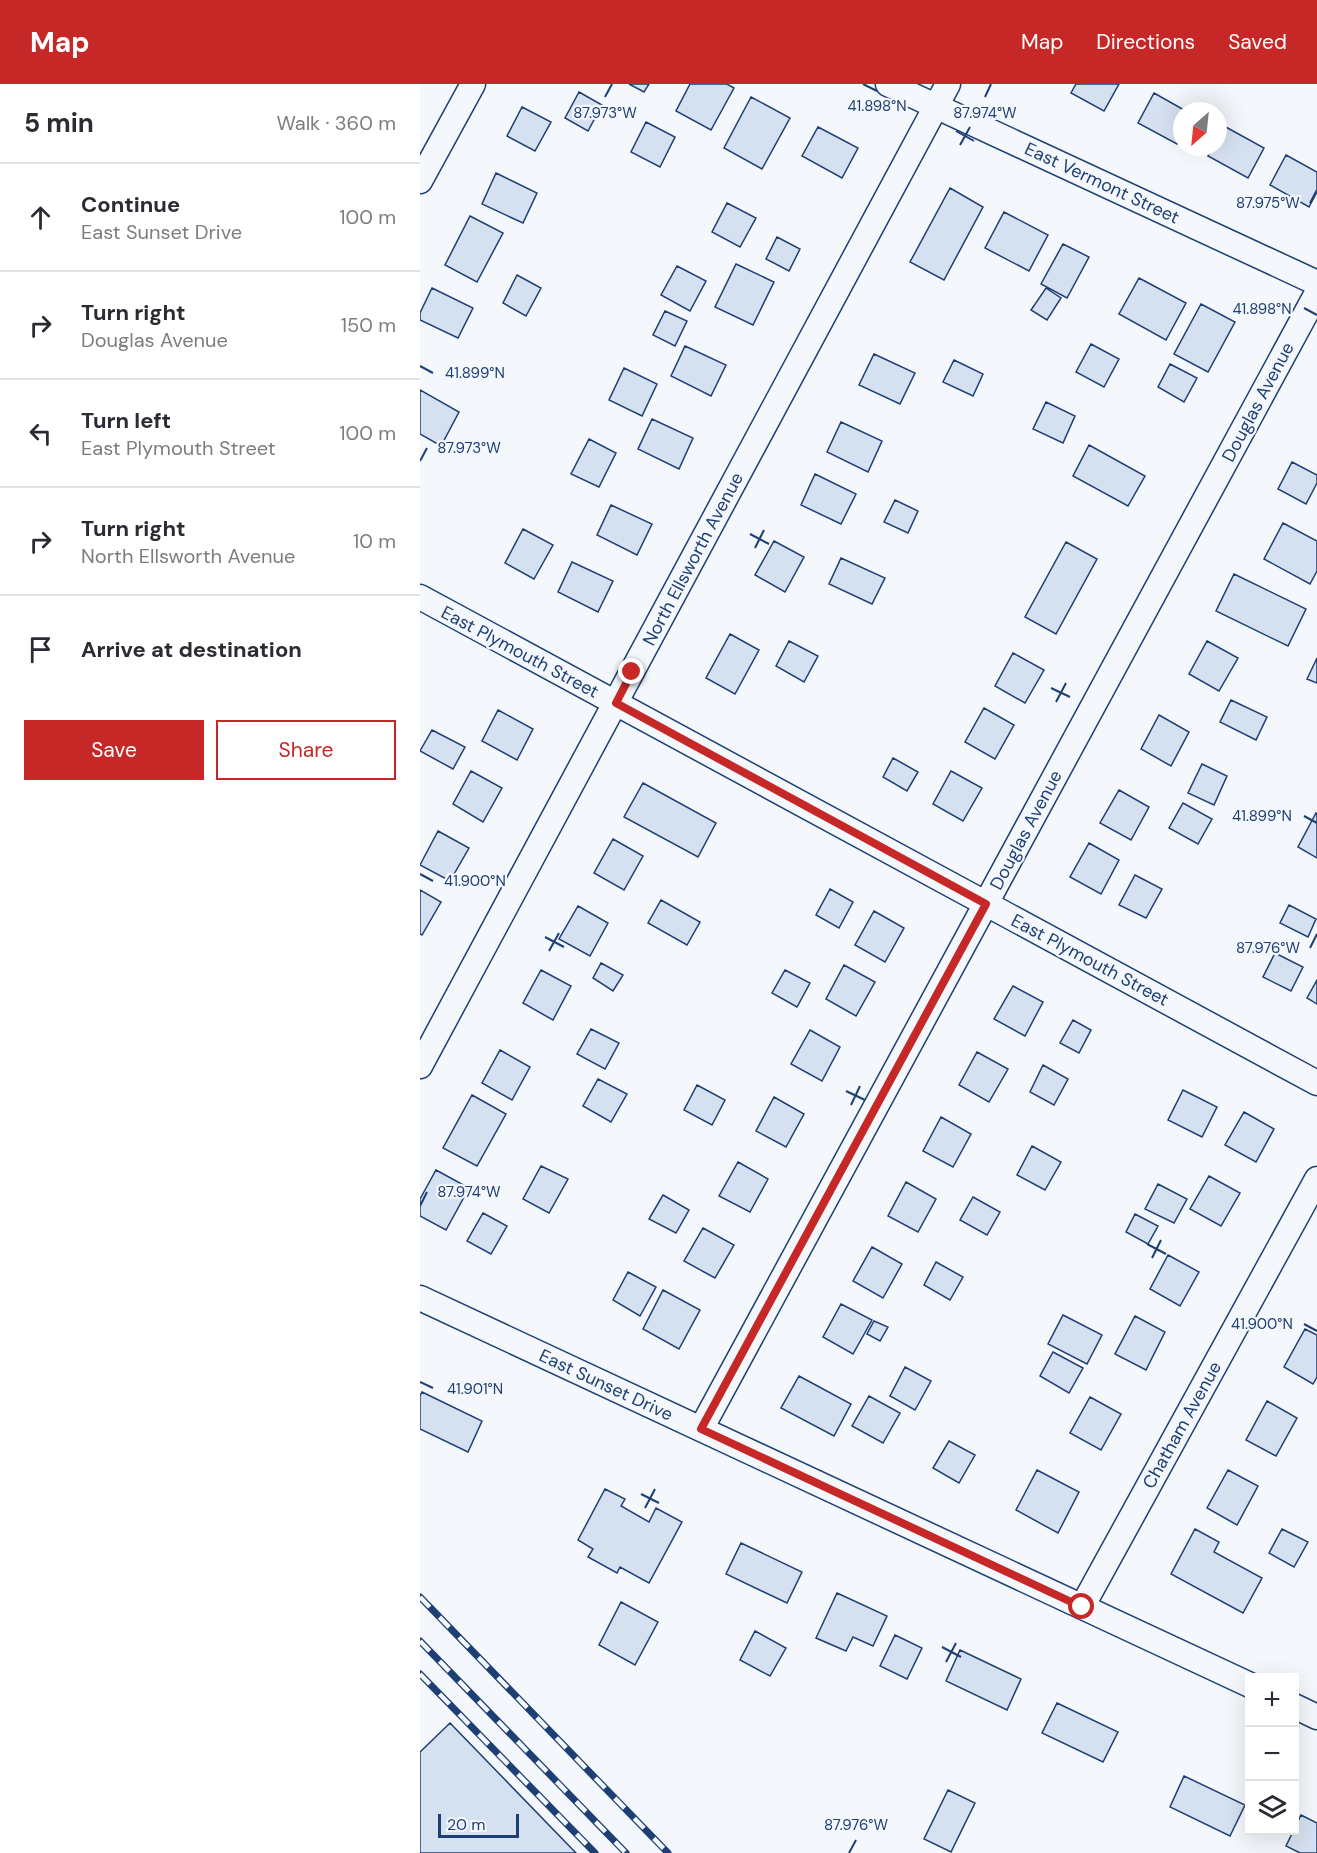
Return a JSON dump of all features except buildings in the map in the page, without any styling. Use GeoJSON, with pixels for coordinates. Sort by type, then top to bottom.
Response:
{"type":"FeatureCollection","features":[{"type":"Feature","properties":{"kind":"street"},"geometry":{"type":"LineString","coordinates":[[420,181],[473,84]]}},
{"type":"Feature","properties":{"kind":"street","name":"East Vermont Street"},"geometry":{"type":"LineString","coordinates":[[888,84],[1317,283]]}},
{"type":"Feature","properties":{"kind":"street","name":"North Ellsworth Avenue"},"geometry":{"type":"LineString","coordinates":[[420,1066],[948,84]]}},
{"type":"Feature","properties":{"kind":"street","name":"Douglas Avenue"},"geometry":{"type":"LineString","coordinates":[[701,1429],[1317,293]]}},
{"type":"Feature","properties":{"kind":"street","name":"East Plymouth Street"},"geometry":{"type":"LineString","coordinates":[[420,597],[1317,1083]]}},
{"type":"Feature","properties":{"kind":"street","name":"Chatham Avenue"},"geometry":{"type":"LineString","coordinates":[[1082,1607],[1317,1179]]}},
{"type":"Feature","properties":{"kind":"street","name":"East Sunset Drive"},"geometry":{"type":"LineString","coordinates":[[420,1298],[1245,1683]]}},
{"type":"Feature","properties":{"kind":"street"},"geometry":{"type":"LineString","coordinates":[[1299,1708],[1317,1717]]}},
{"type":"Feature","properties":{"kind":"railway"},"geometry":{"type":"LineString","coordinates":[[420,1597],[668,1853]]}},
{"type":"Feature","properties":{"kind":"railway"},"geometry":{"type":"LineString","coordinates":[[420,1641],[626,1853]]}},
{"type":"Feature","properties":{"kind":"railway"},"geometry":{"type":"LineString","coordinates":[[420,1674],[595,1853]]}},
{"type":"Feature","properties":{"kind":"route"},"geometry":{"type":"LineString","coordinates":[[632,672],[616,703],[986,904],[701,1429],[1082,1607]]}}]}
